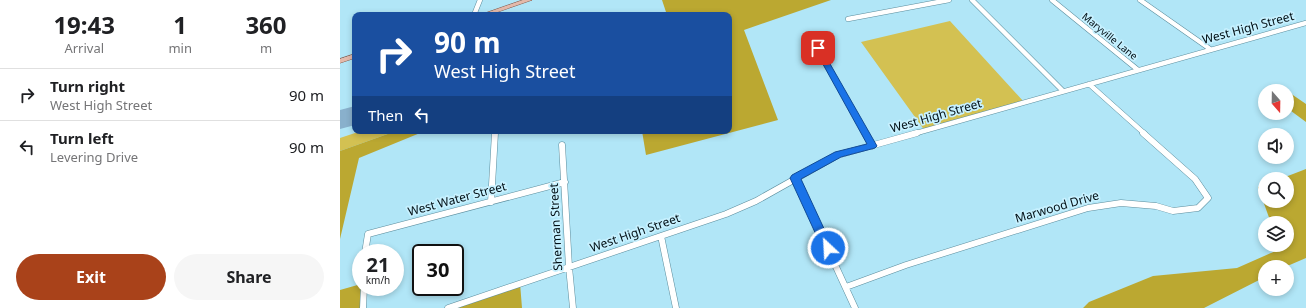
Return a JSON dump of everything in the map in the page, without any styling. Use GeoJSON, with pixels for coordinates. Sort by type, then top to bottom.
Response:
{"type":"FeatureCollection","features":[{"type":"Feature","properties":{"kind":"main road"},"geometry":{"type":"LineString","coordinates":[[492,12],[529,0]]}},
{"type":"Feature","properties":{"kind":"main road"},"geometry":{"type":"LineString","coordinates":[[340,61],[352,57]]}},
{"type":"Feature","properties":{"kind":"street"},"geometry":{"type":"LineString","coordinates":[[475,12],[480,0]]}},
{"type":"Feature","properties":{"kind":"street"},"geometry":{"type":"LineString","coordinates":[[848,19],[949,0]]}},
{"type":"Feature","properties":{"kind":"street"},"geometry":{"type":"LineString","coordinates":[[972,0],[1063,91]]}},
{"type":"Feature","properties":{"kind":"street","name":"Maryville Lane"},"geometry":{"type":"LineString","coordinates":[[1052,0],[1138,70]]}},
{"type":"Feature","properties":{"kind":"street"},"geometry":{"type":"LineString","coordinates":[[1141,1],[1147,0]]}},
{"type":"Feature","properties":{"kind":"street"},"geometry":{"type":"LineString","coordinates":[[1141,1],[1210,50]]}},
{"type":"Feature","properties":{"kind":"street","name":"West High Street"},"geometry":{"type":"LineString","coordinates":[[448,308],[726,214],[756,201],[838,155],[1306,23]]}},
{"type":"Feature","properties":{"kind":"street"},"geometry":{"type":"LineString","coordinates":[[810,34],[872,146]]}},
{"type":"Feature","properties":{"kind":"street","name":"Marwood Drive"},"geometry":{"type":"LineString","coordinates":[[846,287],[906,265],[1088,208],[1121,203],[1156,206],[1173,211],[1198,208],[1208,198],[1195,179],[1089,84]]}},
{"type":"Feature","properties":{"kind":"street"},"geometry":{"type":"LineString","coordinates":[[491,202],[495,134]]}},
{"type":"Feature","properties":{"kind":"street","name":"Sherman Street"},"geometry":{"type":"LineString","coordinates":[[562,145],[569,267],[573,308]]}},
{"type":"Feature","properties":{"kind":"street"},"geometry":{"type":"LineString","coordinates":[[795,178],[855,308]]}},
{"type":"Feature","properties":{"kind":"street","name":"West Water Street"},"geometry":{"type":"LineString","coordinates":[[366,244],[368,234],[565,182]]}},
{"type":"Feature","properties":{"kind":"street"},"geometry":{"type":"LineString","coordinates":[[661,236],[676,308]]}},
{"type":"Feature","properties":{"kind":"street"},"geometry":{"type":"LineString","coordinates":[[363,308],[364,296]]}},
{"type":"Feature","properties":{"kind":"shaded area"},"geometry":{"type":"Polygon","coordinates":[[[662,0],[831,0],[744,30],[778,120],[732,132],[732,12],[666,12],[662,0]]]}},
{"type":"Feature","properties":{"kind":"shaded area"},"geometry":{"type":"Polygon","coordinates":[[[950,21],[1024,102],[925,131],[861,42],[950,21]]]}},
{"type":"Feature","properties":{"kind":"shaded area"},"geometry":{"type":"Polygon","coordinates":[[[1294,96],[1306,104],[1306,122],[1294,113],[1294,96]]]}},
{"type":"Feature","properties":{"kind":"shaded area"},"geometry":{"type":"Polygon","coordinates":[[[352,134],[388,134],[340,151],[340,138],[352,134]]]}},
{"type":"Feature","properties":{"kind":"shaded area"},"geometry":{"type":"Polygon","coordinates":[[[388,134],[418,134],[359,158],[340,239],[340,151],[388,134]]]}},
{"type":"Feature","properties":{"kind":"shaded area"},"geometry":{"type":"Polygon","coordinates":[[[642,134],[725,134],[646,155],[642,134]]]}},
{"type":"Feature","properties":{"kind":"shaded area"},"geometry":{"type":"Polygon","coordinates":[[[1306,169],[1306,258],[1294,263],[1294,260],[1258,260],[1258,281],[1204,308],[1083,308],[1089,302],[1153,276],[1237,268],[1273,252],[1294,252],[1294,216],[1268,216],[1266,208],[1294,208],[1294,174],[1306,169]]]}},
{"type":"Feature","properties":{"kind":"shaded area"},"geometry":{"type":"Polygon","coordinates":[[[520,283],[522,308],[448,308],[520,283]]]}},
{"type":"Feature","properties":{"kind":"shaded area"},"geometry":{"type":"Polygon","coordinates":[[[352,287],[352,296],[362,296],[363,308],[340,308],[340,290],[352,287]]]}},
{"type":"Feature","properties":{"kind":"building"},"geometry":{"type":"Polygon","coordinates":[[[352,107],[352,126],[340,129],[340,110],[352,107]]]}},
{"type":"Feature","properties":{"kind":"route"},"geometry":{"type":"LineString","coordinates":[[818,48],[872,146],[838,155],[795,178],[828,248]]}}]}
